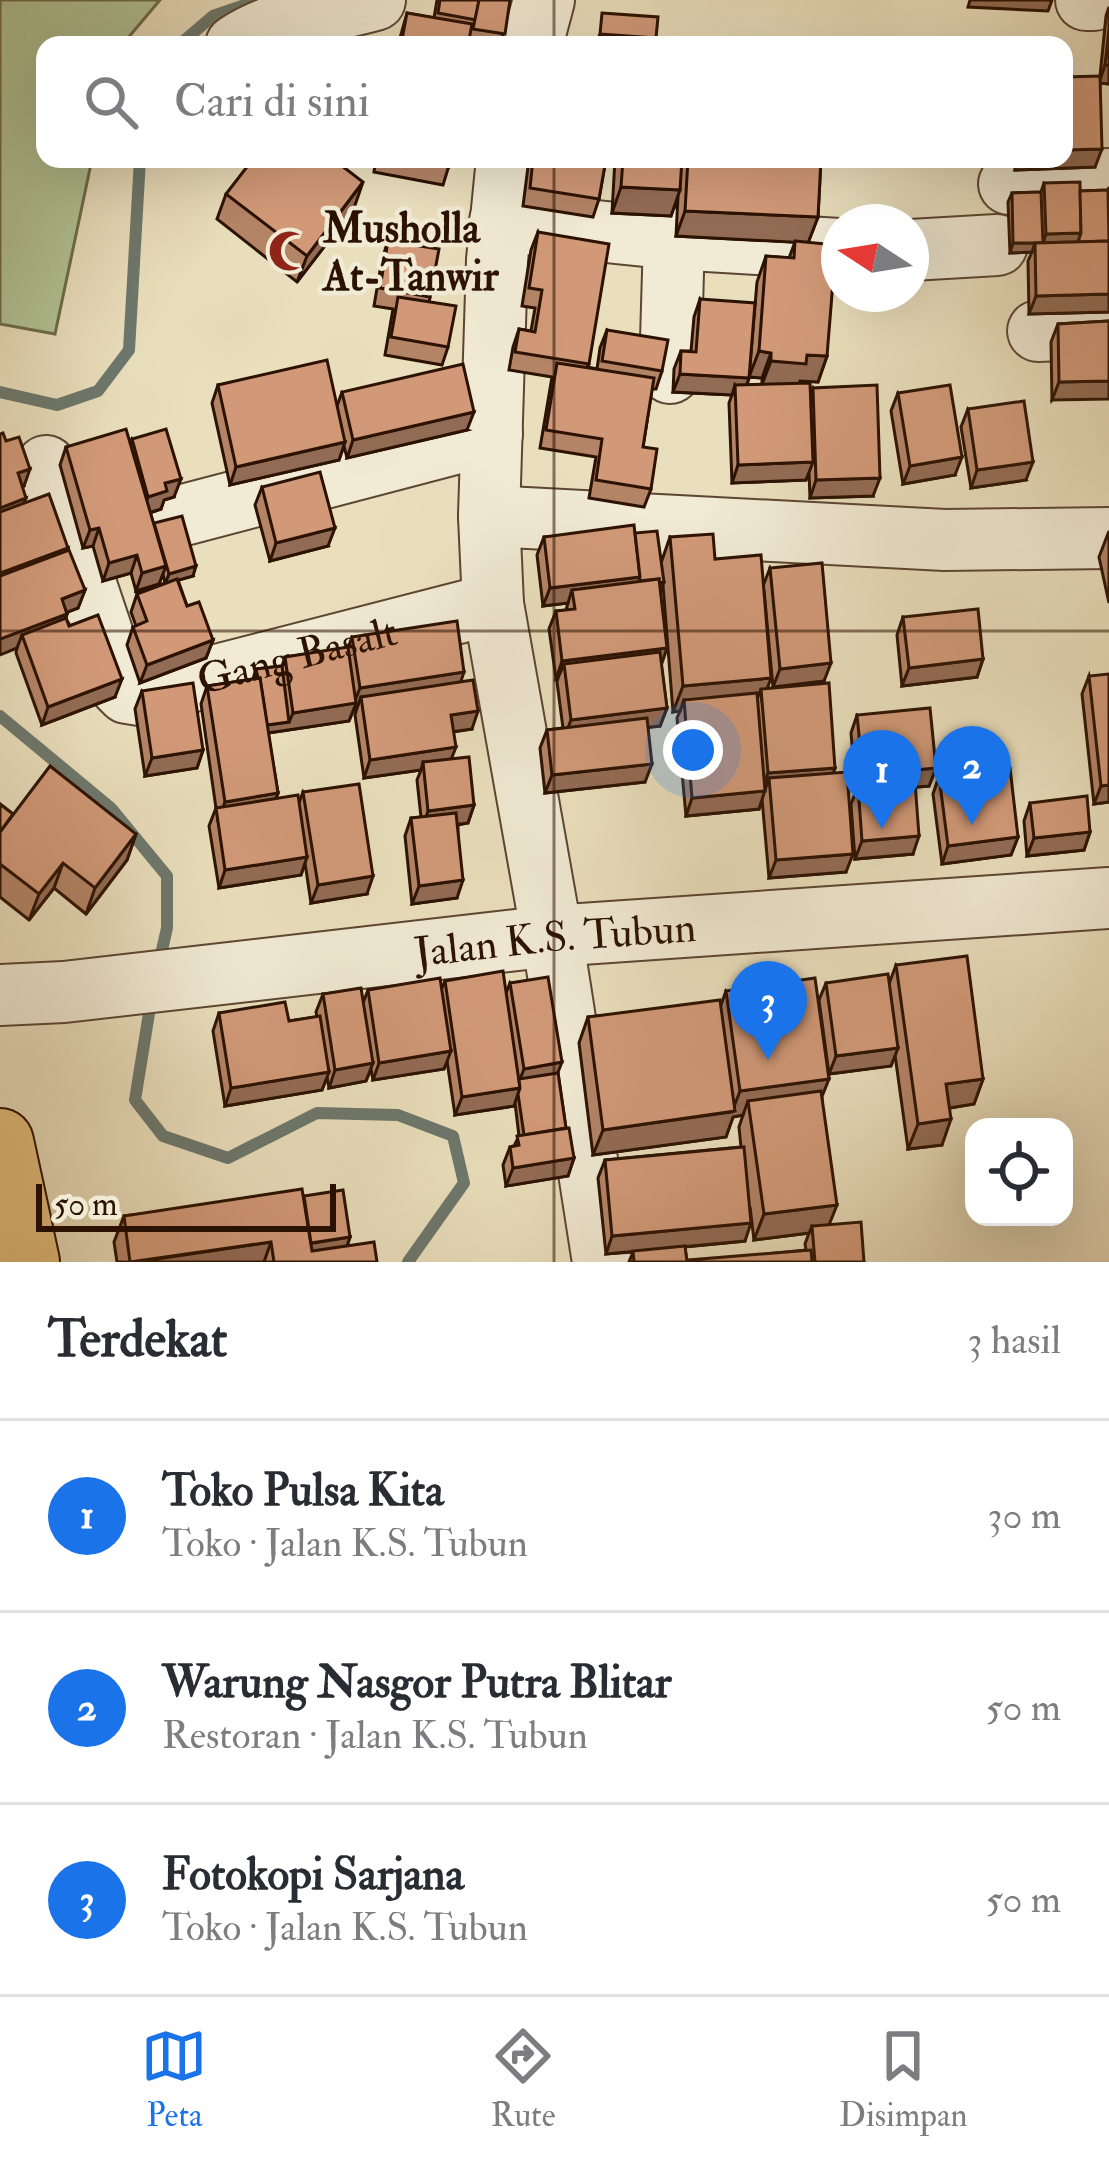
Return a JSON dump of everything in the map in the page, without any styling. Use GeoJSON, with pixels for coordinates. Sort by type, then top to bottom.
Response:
{"type":"FeatureCollection","features":[{"type":"Feature","properties":{"kind":"main road"},"geometry":{"type":"LineString","coordinates":[[0,1142],[26,1262]]}},
{"type":"Feature","properties":{"kind":"street"},"geometry":{"type":"LineString","coordinates":[[255,36],[374,0]]}},
{"type":"Feature","properties":{"kind":"street"},"geometry":{"type":"LineString","coordinates":[[534,36],[544,0]]}},
{"type":"Feature","properties":{"kind":"street"},"geometry":{"type":"LineString","coordinates":[[506,168],[489,516],[493,604],[603,1262]]}},
{"type":"Feature","properties":{"kind":"street"},"geometry":{"type":"LineString","coordinates":[[1009,184],[1109,179]]}},
{"type":"Feature","properties":{"kind":"street"},"geometry":{"type":"LineString","coordinates":[[500,221],[821,248]]}},
{"type":"Feature","properties":{"kind":"street"},"geometry":{"type":"LineString","coordinates":[[670,373],[674,239]]}},
{"type":"Feature","properties":{"kind":"street"},"geometry":{"type":"LineString","coordinates":[[929,249],[997,245]]}},
{"type":"Feature","properties":{"kind":"street"},"geometry":{"type":"LineString","coordinates":[[1038,331],[1109,328]]}},
{"type":"Feature","properties":{"kind":"street"},"geometry":{"type":"LineString","coordinates":[[176,518],[492,434]]}},
{"type":"Feature","properties":{"kind":"street","name":"Gang Basalt"},"geometry":{"type":"LineString","coordinates":[[46,466],[120,686],[127,693],[139,695],[493,604]]}},
{"type":"Feature","properties":{"kind":"street"},"geometry":{"type":"LineString","coordinates":[[489,516],[945,540],[1109,538]]}},
{"type":"Feature","properties":{"kind":"street","name":"Jalan K.S. Tubun"},"geometry":{"type":"LineString","coordinates":[[0,995],[64,992],[552,936],[1109,898]]}},
{"type":"Feature","properties":{"kind":"street"},"geometry":{"type":"LineString","coordinates":[[586,1166],[648,1161]]}},
{"type":"Feature","properties":{"kind":"green space"},"geometry":{"type":"Polygon","coordinates":[[[0,0],[160,0],[130,36],[36,36],[36,168],[90,168],[55,334],[0,324],[0,0]]]}},
{"type":"Feature","properties":{"kind":"building"},"geometry":{"type":"Polygon","coordinates":[[[440,0],[479,0],[476,20],[438,13],[440,0]]]}},
{"type":"Feature","properties":{"kind":"building"},"geometry":{"type":"Polygon","coordinates":[[[479,0],[510,0],[505,34],[473,29],[479,0]]]}},
{"type":"Feature","properties":{"kind":"building"},"geometry":{"type":"Polygon","coordinates":[[[407,13],[472,24],[470,36],[403,36],[407,13]]]}},
{"type":"Feature","properties":{"kind":"building"},"geometry":{"type":"Polygon","coordinates":[[[602,13],[658,17],[656,36],[600,34],[602,13]]]}},
{"type":"Feature","properties":{"kind":"building"},"geometry":{"type":"Polygon","coordinates":[[[1100,76],[1102,149],[1073,150],[1073,77],[1100,76]]]}},
{"type":"Feature","properties":{"kind":"building","name":"Musholla At-Tanwir"},"geometry":{"type":"Polygon","coordinates":[[[246,168],[345,168],[363,182],[307,256],[226,194],[246,168]]]}},
{"type":"Feature","properties":{"kind":"building"},"geometry":{"type":"Polygon","coordinates":[[[532,168],[604,168],[599,199],[530,188],[532,168]]]}},
{"type":"Feature","properties":{"kind":"building"},"geometry":{"type":"Polygon","coordinates":[[[622,168],[681,168],[680,190],[621,187],[622,168]]]}},
{"type":"Feature","properties":{"kind":"building"},"geometry":{"type":"Polygon","coordinates":[[[687,168],[821,168],[818,217],[685,211],[687,168]]]}},
{"type":"Feature","properties":{"kind":"building"},"geometry":{"type":"Polygon","coordinates":[[[1080,182],[1081,233],[1046,234],[1044,183],[1080,182]]]}},
{"type":"Feature","properties":{"kind":"building"},"geometry":{"type":"Polygon","coordinates":[[[1108,190],[1109,241],[1078,242],[1080,191],[1108,190]]]}},
{"type":"Feature","properties":{"kind":"building"},"geometry":{"type":"Polygon","coordinates":[[[1041,192],[1043,243],[1013,243],[1012,193],[1041,192]]]}},
{"type":"Feature","properties":{"kind":"building"},"geometry":{"type":"Polygon","coordinates":[[[538,232],[609,244],[589,364],[515,352],[519,329],[535,332],[542,290],[529,288],[538,232]]]}},
{"type":"Feature","properties":{"kind":"building"},"geometry":{"type":"Polygon","coordinates":[[[388,241],[439,249],[430,297],[380,288],[388,241]]]}},
{"type":"Feature","properties":{"kind":"building"},"geometry":{"type":"Polygon","coordinates":[[[795,241],[821,244],[821,312],[831,312],[827,356],[807,355],[806,364],[771,361],[771,353],[759,351],[766,256],[794,258],[795,241]]]}},
{"type":"Feature","properties":{"kind":"building"},"geometry":{"type":"Polygon","coordinates":[[[1109,241],[1109,294],[1036,296],[1035,243],[1109,241]]]}},
{"type":"Feature","properties":{"kind":"building"},"geometry":{"type":"Polygon","coordinates":[[[398,297],[456,306],[448,347],[391,337],[398,297]]]}},
{"type":"Feature","properties":{"kind":"building"},"geometry":{"type":"Polygon","coordinates":[[[700,299],[755,303],[749,378],[680,374],[681,351],[696,352],[700,299]]]}},
{"type":"Feature","properties":{"kind":"building"},"geometry":{"type":"Polygon","coordinates":[[[1109,321],[1109,381],[1059,382],[1058,324],[1109,321]]]}},
{"type":"Feature","properties":{"kind":"building"},"geometry":{"type":"Polygon","coordinates":[[[607,330],[668,340],[662,371],[602,361],[607,330]]]}},
{"type":"Feature","properties":{"kind":"building"},"geometry":{"type":"Polygon","coordinates":[[[327,360],[345,442],[236,467],[218,385],[327,360]]]}},
{"type":"Feature","properties":{"kind":"building"},"geometry":{"type":"Polygon","coordinates":[[[557,363],[654,378],[643,447],[657,449],[651,489],[596,480],[602,439],[546,430],[557,363]]]}},
{"type":"Feature","properties":{"kind":"building"},"geometry":{"type":"Polygon","coordinates":[[[463,364],[474,412],[353,440],[342,392],[463,364]]]}},
{"type":"Feature","properties":{"kind":"building"},"geometry":{"type":"Polygon","coordinates":[[[810,383],[813,462],[738,465],[735,385],[810,383]]]}},
{"type":"Feature","properties":{"kind":"building"},"geometry":{"type":"Polygon","coordinates":[[[877,385],[880,478],[816,480],[813,388],[877,385]]]}},
{"type":"Feature","properties":{"kind":"building"},"geometry":{"type":"Polygon","coordinates":[[[950,385],[962,457],[910,466],[898,393],[950,385]]]}},
{"type":"Feature","properties":{"kind":"building"},"geometry":{"type":"Polygon","coordinates":[[[1024,401],[1033,462],[977,470],[968,409],[1024,401]]]}},
{"type":"Feature","properties":{"kind":"building"},"geometry":{"type":"Polygon","coordinates":[[[126,429],[166,566],[142,573],[137,555],[109,563],[99,528],[90,530],[66,447],[126,429]]]}},
{"type":"Feature","properties":{"kind":"building"},"geometry":{"type":"Polygon","coordinates":[[[166,429],[181,479],[165,483],[167,491],[148,497],[132,439],[166,429]]]}},
{"type":"Feature","properties":{"kind":"building"},"geometry":{"type":"Polygon","coordinates":[[[0,434],[6,441],[19,437],[30,469],[18,473],[26,498],[0,508],[0,434]]]}},
{"type":"Feature","properties":{"kind":"building"},"geometry":{"type":"Polygon","coordinates":[[[320,472],[335,528],[276,543],[262,487],[320,472]]]}},
{"type":"Feature","properties":{"kind":"building"},"geometry":{"type":"Polygon","coordinates":[[[49,494],[68,548],[0,573],[0,512],[49,494]]]}},
{"type":"Feature","properties":{"kind":"building"},"geometry":{"type":"Polygon","coordinates":[[[182,516],[196,566],[169,574],[154,523],[182,516]]]}},
{"type":"Feature","properties":{"kind":"building"},"geometry":{"type":"Polygon","coordinates":[[[634,525],[640,577],[550,588],[544,537],[634,525]]]}},
{"type":"Feature","properties":{"kind":"building"},"geometry":{"type":"Polygon","coordinates":[[[657,531],[664,582],[639,581],[635,533],[657,531]]]}},
{"type":"Feature","properties":{"kind":"building"},"geometry":{"type":"Polygon","coordinates":[[[713,534],[715,559],[761,555],[771,678],[683,686],[670,537],[713,534]]]}},
{"type":"Feature","properties":{"kind":"building"},"geometry":{"type":"Polygon","coordinates":[[[69,550],[85,590],[62,599],[67,614],[0,639],[0,576],[69,550]]]}},
{"type":"Feature","properties":{"kind":"building"},"geometry":{"type":"Polygon","coordinates":[[[822,563],[831,663],[780,669],[770,568],[822,563]]]}},
{"type":"Feature","properties":{"kind":"building"},"geometry":{"type":"Polygon","coordinates":[[[177,579],[187,606],[199,602],[213,640],[147,665],[133,627],[147,621],[137,594],[177,579]]]}},
{"type":"Feature","properties":{"kind":"building"},"geometry":{"type":"Polygon","coordinates":[[[659,579],[667,648],[562,661],[556,611],[575,609],[572,590],[659,579]]]}},
{"type":"Feature","properties":{"kind":"building"},"geometry":{"type":"Polygon","coordinates":[[[978,609],[983,659],[909,668],[903,617],[978,609]]]}},
{"type":"Feature","properties":{"kind":"building"},"geometry":{"type":"Polygon","coordinates":[[[98,615],[122,679],[48,707],[22,635],[66,618],[69,626],[98,615]]]}},
{"type":"Feature","properties":{"kind":"building"},"geometry":{"type":"Polygon","coordinates":[[[457,621],[464,672],[360,688],[352,637],[457,621]]]}},
{"type":"Feature","properties":{"kind":"building"},"geometry":{"type":"Polygon","coordinates":[[[348,647],[356,703],[293,713],[285,657],[348,647]]]}},
{"type":"Feature","properties":{"kind":"building"},"geometry":{"type":"Polygon","coordinates":[[[660,652],[667,708],[571,720],[564,664],[660,652]]]}},
{"type":"Feature","properties":{"kind":"building"},"geometry":{"type":"Polygon","coordinates":[[[282,666],[289,722],[267,725],[256,669],[282,666]]]}},
{"type":"Feature","properties":{"kind":"building"},"geometry":{"type":"Polygon","coordinates":[[[1109,674],[1109,785],[1101,786],[1089,676],[1109,674]]]}},
{"type":"Feature","properties":{"kind":"building"},"geometry":{"type":"Polygon","coordinates":[[[260,678],[278,793],[225,802],[207,686],[260,678]]]}},
{"type":"Feature","properties":{"kind":"building"},"geometry":{"type":"Polygon","coordinates":[[[473,680],[478,711],[451,715],[456,747],[370,760],[361,697],[473,680]]]}},
{"type":"Feature","properties":{"kind":"building"},"geometry":{"type":"Polygon","coordinates":[[[193,683],[203,750],[152,758],[142,691],[193,683]]]}},
{"type":"Feature","properties":{"kind":"building"},"geometry":{"type":"Polygon","coordinates":[[[829,683],[835,768],[768,773],[761,689],[829,683]]]}},
{"type":"Feature","properties":{"kind":"building"},"geometry":{"type":"Polygon","coordinates":[[[757,693],[765,791],[692,798],[684,700],[757,693]]]}},
{"type":"Feature","properties":{"kind":"building"},"geometry":{"type":"Polygon","coordinates":[[[930,708],[936,768],[863,775],[857,715],[930,708]]]}},
{"type":"Feature","properties":{"kind":"building"},"geometry":{"type":"Polygon","coordinates":[[[647,718],[652,764],[552,775],[547,730],[647,718]]]}},
{"type":"Feature","properties":{"kind":"building"},"geometry":{"type":"Polygon","coordinates":[[[469,757],[474,805],[428,811],[423,762],[469,757]]]}},
{"type":"Feature","properties":{"kind":"building"},"geometry":{"type":"Polygon","coordinates":[[[50,766],[136,834],[95,888],[63,863],[39,894],[0,864],[0,832],[50,766]]]}},
{"type":"Feature","properties":{"kind":"building"},"geometry":{"type":"Polygon","coordinates":[[[1010,768],[1018,837],[948,846],[939,776],[1010,768]]]}},
{"type":"Feature","properties":{"kind":"building"},"geometry":{"type":"Polygon","coordinates":[[[847,772],[853,854],[776,860],[769,778],[847,772]]]}},
{"type":"Feature","properties":{"kind":"building"},"geometry":{"type":"Polygon","coordinates":[[[915,782],[919,836],[862,841],[858,786],[915,782]]]}},
{"type":"Feature","properties":{"kind":"building"},"geometry":{"type":"Polygon","coordinates":[[[359,784],[373,876],[318,885],[303,792],[359,784]]]}},
{"type":"Feature","properties":{"kind":"building"},"geometry":{"type":"Polygon","coordinates":[[[298,795],[307,857],[225,870],[216,808],[298,795]]]}},
{"type":"Feature","properties":{"kind":"building"},"geometry":{"type":"Polygon","coordinates":[[[1087,796],[1090,832],[1034,838],[1030,803],[1087,796]]]}},
{"type":"Feature","properties":{"kind":"building"},"geometry":{"type":"Polygon","coordinates":[[[0,804],[13,814],[0,832],[0,804]]]}},
{"type":"Feature","properties":{"kind":"building"},"geometry":{"type":"Polygon","coordinates":[[[456,813],[463,880],[419,886],[411,818],[456,813]]]}},
{"type":"Feature","properties":{"kind":"building"},"geometry":{"type":"Polygon","coordinates":[[[967,956],[983,1079],[946,1084],[951,1119],[918,1124],[896,965],[967,956]]]}},
{"type":"Feature","properties":{"kind":"building"},"geometry":{"type":"Polygon","coordinates":[[[503,971],[520,1088],[462,1097],[445,981],[503,971]]]}},
{"type":"Feature","properties":{"kind":"building"},"geometry":{"type":"Polygon","coordinates":[[[888,974],[898,1048],[836,1056],[826,983],[888,974]]]}},
{"type":"Feature","properties":{"kind":"building"},"geometry":{"type":"Polygon","coordinates":[[[548,977],[562,1062],[524,1069],[510,983],[548,977]]]}},
{"type":"Feature","properties":{"kind":"building"},"geometry":{"type":"Polygon","coordinates":[[[440,978],[451,1051],[379,1063],[368,990],[440,978]]]}},
{"type":"Feature","properties":{"kind":"building"},"geometry":{"type":"Polygon","coordinates":[[[815,978],[829,1079],[740,1091],[726,991],[815,978]]]}},
{"type":"Feature","properties":{"kind":"building"},"geometry":{"type":"Polygon","coordinates":[[[361,988],[373,1063],[335,1070],[323,994],[361,988]]]}},
{"type":"Feature","properties":{"kind":"building"},"geometry":{"type":"Polygon","coordinates":[[[720,1000],[735,1111],[603,1130],[588,1017],[720,1000]]]}},
{"type":"Feature","properties":{"kind":"building"},"geometry":{"type":"Polygon","coordinates":[[[285,1002],[289,1021],[320,1016],[329,1072],[231,1088],[219,1013],[285,1002]]]}},
{"type":"Feature","properties":{"kind":"building"},"geometry":{"type":"Polygon","coordinates":[[[558,1073],[566,1128],[524,1135],[519,1079],[558,1073]]]}},
{"type":"Feature","properties":{"kind":"building"},"geometry":{"type":"Polygon","coordinates":[[[821,1091],[837,1205],[764,1214],[748,1101],[821,1091]]]}},
{"type":"Feature","properties":{"kind":"building"},"geometry":{"type":"Polygon","coordinates":[[[569,1128],[574,1158],[513,1168],[510,1147],[519,1145],[517,1136],[569,1128]]]}},
{"type":"Feature","properties":{"kind":"building"},"geometry":{"type":"Polygon","coordinates":[[[744,1147],[751,1223],[612,1236],[605,1160],[744,1147]]]}},
{"type":"Feature","properties":{"kind":"building"},"geometry":{"type":"Polygon","coordinates":[[[302,1189],[312,1251],[374,1242],[377,1262],[274,1262],[271,1242],[130,1262],[124,1216],[302,1189]]]}},
{"type":"Feature","properties":{"kind":"building"},"geometry":{"type":"Polygon","coordinates":[[[343,1190],[350,1237],[311,1243],[304,1196],[343,1190]]]}},
{"type":"Feature","properties":{"kind":"building"},"geometry":{"type":"Polygon","coordinates":[[[861,1222],[864,1262],[815,1262],[812,1226],[861,1222]]]}},
{"type":"Feature","properties":{"kind":"building"},"geometry":{"type":"Polygon","coordinates":[[[685,1246],[687,1262],[634,1262],[633,1251],[685,1246]]]}},
{"type":"Feature","properties":{"kind":"building"},"geometry":{"type":"Polygon","coordinates":[[[811,1250],[812,1262],[689,1262],[689,1260],[811,1250]]]}},
{"type":"Feature","properties":{"kind":"waterway"},"geometry":{"type":"LineString","coordinates":[[190,36],[213,16],[259,0]]}},
{"type":"Feature","properties":{"kind":"waterway"},"geometry":{"type":"LineString","coordinates":[[0,392],[57,405],[98,391],[129,350],[139,168]]}},
{"type":"Feature","properties":{"kind":"waterway"},"geometry":{"type":"LineString","coordinates":[[0,716],[111,808],[167,876],[167,928],[159,963]]}},
{"type":"Feature","properties":{"kind":"waterway"},"geometry":{"type":"LineString","coordinates":[[151,1001],[135,1100],[163,1136],[228,1158],[317,1113],[398,1115],[453,1136],[464,1183],[408,1262]]}},
{"type":"Feature","properties":{"kind":"place","name":"Musholla At-Tanwir"},"geometry":{"type":"Point","coordinates":[289,251]}},
{"type":"Feature","properties":{"kind":"place","name":"Warung Nasgor Putra Blitar"},"geometry":{"type":"Point","coordinates":[972,825]}},
{"type":"Feature","properties":{"kind":"place","name":"Toko Pulsa Kita"},"geometry":{"type":"Point","coordinates":[882,829]}},
{"type":"Feature","properties":{"kind":"place","name":"Fotokopi Sarjana"},"geometry":{"type":"Point","coordinates":[768,1060]}}]}
